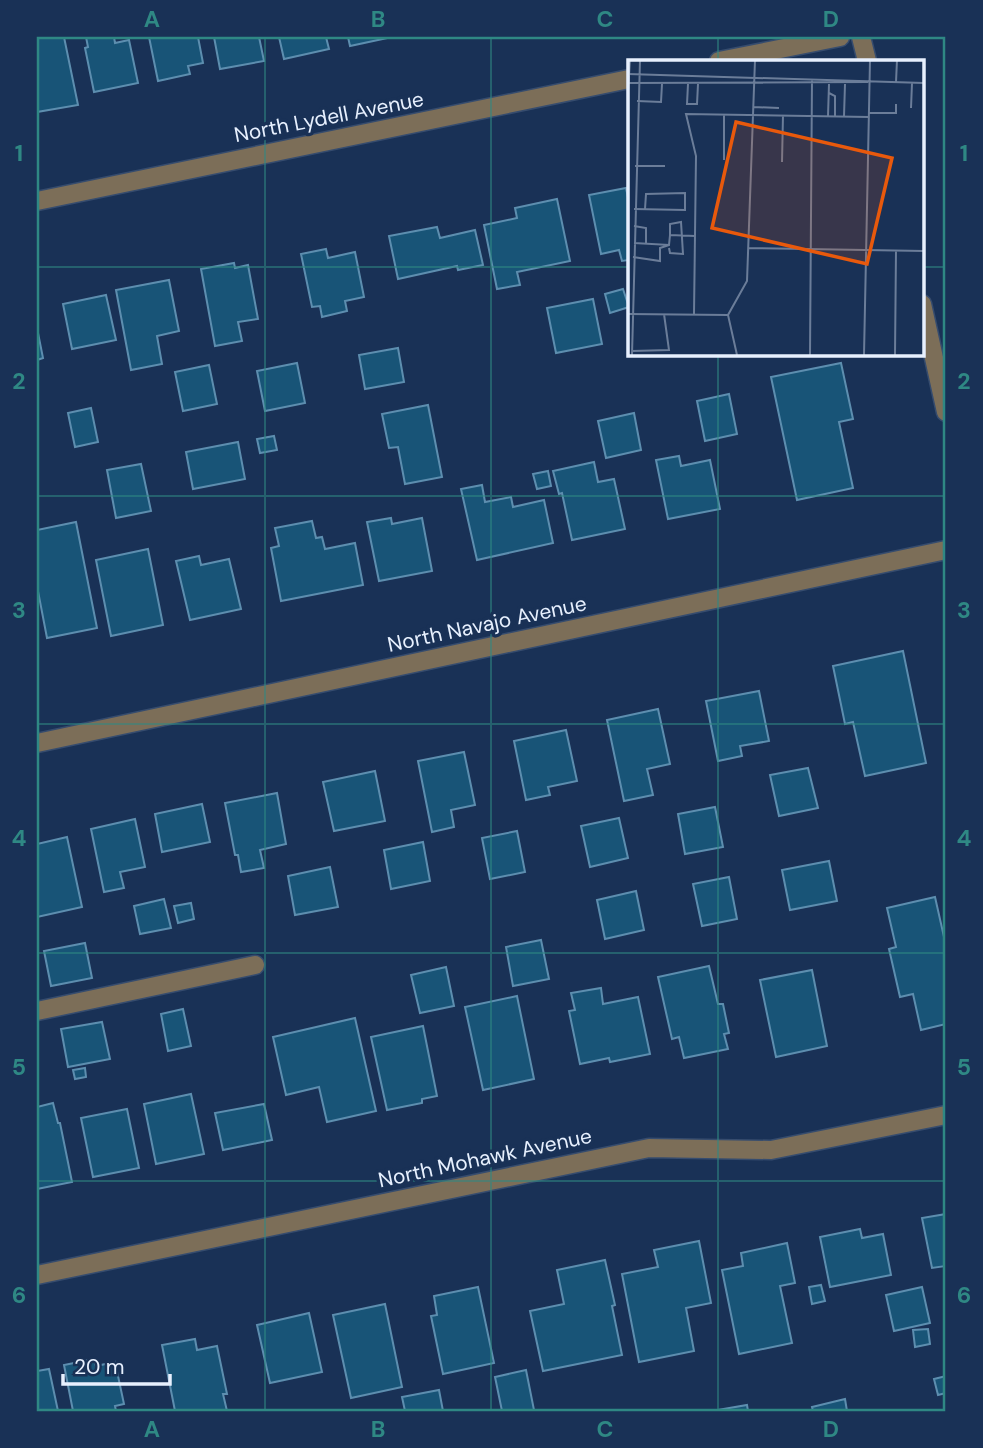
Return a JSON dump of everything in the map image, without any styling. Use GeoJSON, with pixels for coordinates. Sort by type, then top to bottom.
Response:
{"type":"FeatureCollection","features":[{"type":"Feature","properties":{"kind":"street"},"geometry":{"type":"LineString","coordinates":[[724,60],[840,37]]}},
{"type":"Feature","properties":{"kind":"street"},"geometry":{"type":"LineString","coordinates":[[861,37],[867,60]]}},
{"type":"Feature","properties":{"kind":"street","name":"North Lydell Avenue"},"geometry":{"type":"LineString","coordinates":[[37,201],[628,79]]}},
{"type":"Feature","properties":{"kind":"street"},"geometry":{"type":"LineString","coordinates":[[923,308],[946,412]]}},
{"type":"Feature","properties":{"kind":"street","name":"North Navajo Avenue"},"geometry":{"type":"LineString","coordinates":[[37,743],[946,550]]}},
{"type":"Feature","properties":{"kind":"street"},"geometry":{"type":"LineString","coordinates":[[37,1011],[254,965]]}},
{"type":"Feature","properties":{"kind":"street","name":"North Mohawk Avenue"},"geometry":{"type":"LineString","coordinates":[[37,1275],[649,1147],[771,1150],[946,1115]]}},
{"type":"Feature","properties":{"kind":"building"},"geometry":{"type":"Polygon","coordinates":[[[37,37],[64,37],[78,105],[37,112],[37,37]]]}},
{"type":"Feature","properties":{"kind":"building"},"geometry":{"type":"Polygon","coordinates":[[[86,37],[114,37],[115,43],[129,40],[138,83],[94,92],[85,48],[88,47],[86,37]]]}},
{"type":"Feature","properties":{"kind":"building"},"geometry":{"type":"Polygon","coordinates":[[[149,37],[198,37],[203,63],[188,66],[190,74],[158,81],[149,37]]]}},
{"type":"Feature","properties":{"kind":"building"},"geometry":{"type":"Polygon","coordinates":[[[214,37],[259,37],[264,61],[220,69],[214,37]]]}},
{"type":"Feature","properties":{"kind":"building"},"geometry":{"type":"Polygon","coordinates":[[[279,37],[326,37],[329,49],[284,59],[279,37]]]}},
{"type":"Feature","properties":{"kind":"building"},"geometry":{"type":"Polygon","coordinates":[[[348,37],[392,37],[350,46],[348,37]]]}},
{"type":"Feature","properties":{"kind":"building"},"geometry":{"type":"Polygon","coordinates":[[[626,188],[628,260],[622,261],[619,250],[601,254],[589,195],[626,188]]]}},
{"type":"Feature","properties":{"kind":"building"},"geometry":{"type":"Polygon","coordinates":[[[557,199],[570,261],[517,272],[520,285],[497,289],[484,225],[517,218],[515,208],[557,199]]]}},
{"type":"Feature","properties":{"kind":"building"},"geometry":{"type":"Polygon","coordinates":[[[437,227],[440,238],[475,230],[483,265],[458,270],[457,266],[398,279],[389,236],[437,227]]]}},
{"type":"Feature","properties":{"kind":"building"},"geometry":{"type":"Polygon","coordinates":[[[326,249],[328,258],[355,252],[364,297],[345,301],[347,311],[322,317],[320,306],[312,307],[301,254],[326,249]]]}},
{"type":"Feature","properties":{"kind":"building"},"geometry":{"type":"Polygon","coordinates":[[[234,263],[235,268],[248,265],[258,319],[238,322],[242,341],[215,346],[201,269],[234,263]]]}},
{"type":"Feature","properties":{"kind":"building"},"geometry":{"type":"Polygon","coordinates":[[[169,280],[179,331],[157,336],[162,364],[131,370],[116,290],[169,280]]]}},
{"type":"Feature","properties":{"kind":"building"},"geometry":{"type":"Polygon","coordinates":[[[623,289],[628,307],[610,313],[605,294],[623,289]]]}},
{"type":"Feature","properties":{"kind":"building"},"geometry":{"type":"Polygon","coordinates":[[[106,295],[116,340],[72,349],[63,304],[106,295]]]}},
{"type":"Feature","properties":{"kind":"building"},"geometry":{"type":"Polygon","coordinates":[[[593,299],[602,344],[556,353],[547,308],[593,299]]]}},
{"type":"Feature","properties":{"kind":"building"},"geometry":{"type":"Polygon","coordinates":[[[37,328],[43,358],[37,360],[37,328]]]}},
{"type":"Feature","properties":{"kind":"building"},"geometry":{"type":"Polygon","coordinates":[[[398,348],[404,382],[365,389],[359,355],[398,348]]]}},
{"type":"Feature","properties":{"kind":"building"},"geometry":{"type":"Polygon","coordinates":[[[297,363],[305,403],[265,411],[257,371],[297,363]]]}},
{"type":"Feature","properties":{"kind":"building"},"geometry":{"type":"Polygon","coordinates":[[[841,363],[853,419],[839,422],[853,488],[797,500],[771,377],[841,363]]]}},
{"type":"Feature","properties":{"kind":"building"},"geometry":{"type":"Polygon","coordinates":[[[209,365],[217,404],[183,411],[175,372],[209,365]]]}},
{"type":"Feature","properties":{"kind":"building"},"geometry":{"type":"Polygon","coordinates":[[[729,394],[737,434],[705,441],[697,401],[729,394]]]}},
{"type":"Feature","properties":{"kind":"building"},"geometry":{"type":"Polygon","coordinates":[[[428,405],[442,477],[405,484],[398,447],[389,448],[382,414],[428,405]]]}},
{"type":"Feature","properties":{"kind":"building"},"geometry":{"type":"Polygon","coordinates":[[[91,408],[98,442],[75,447],[68,413],[91,408]]]}},
{"type":"Feature","properties":{"kind":"building"},"geometry":{"type":"Polygon","coordinates":[[[634,413],[641,450],[606,458],[598,421],[634,413]]]}},
{"type":"Feature","properties":{"kind":"building"},"geometry":{"type":"Polygon","coordinates":[[[274,436],[277,450],[260,453],[257,439],[274,436]]]}},
{"type":"Feature","properties":{"kind":"building"},"geometry":{"type":"Polygon","coordinates":[[[238,442],[245,479],[193,489],[186,452],[238,442]]]}},
{"type":"Feature","properties":{"kind":"building"},"geometry":{"type":"Polygon","coordinates":[[[679,456],[681,466],[710,460],[720,509],[668,519],[656,460],[679,456]]]}},
{"type":"Feature","properties":{"kind":"building"},"geometry":{"type":"Polygon","coordinates":[[[594,462],[598,482],[614,479],[625,529],[572,540],[562,493],[559,494],[553,471],[594,462]]]}},
{"type":"Feature","properties":{"kind":"building"},"geometry":{"type":"Polygon","coordinates":[[[141,464],[151,511],[116,518],[107,470],[141,464]]]}},
{"type":"Feature","properties":{"kind":"building"},"geometry":{"type":"Polygon","coordinates":[[[548,471],[551,486],[537,489],[533,474],[548,471]]]}},
{"type":"Feature","properties":{"kind":"building"},"geometry":{"type":"Polygon","coordinates":[[[482,485],[485,502],[511,497],[513,507],[544,500],[553,543],[477,560],[461,489],[482,485]]]}},
{"type":"Feature","properties":{"kind":"building"},"geometry":{"type":"Polygon","coordinates":[[[391,518],[392,524],[422,518],[432,571],[379,581],[367,522],[391,518]]]}},
{"type":"Feature","properties":{"kind":"building"},"geometry":{"type":"Polygon","coordinates":[[[312,521],[316,538],[322,537],[325,549],[355,543],[363,585],[281,601],[271,548],[279,546],[275,528],[312,521]]]}},
{"type":"Feature","properties":{"kind":"building"},"geometry":{"type":"Polygon","coordinates":[[[76,522],[97,628],[47,638],[37,586],[37,530],[76,522]]]}},
{"type":"Feature","properties":{"kind":"building"},"geometry":{"type":"Polygon","coordinates":[[[148,549],[163,625],[111,636],[96,560],[148,549]]]}},
{"type":"Feature","properties":{"kind":"building"},"geometry":{"type":"Polygon","coordinates":[[[199,556],[201,565],[229,559],[241,609],[190,620],[176,561],[199,556]]]}},
{"type":"Feature","properties":{"kind":"building"},"geometry":{"type":"Polygon","coordinates":[[[903,651],[926,763],[865,776],[853,722],[845,724],[833,666],[903,651]]]}},
{"type":"Feature","properties":{"kind":"building"},"geometry":{"type":"Polygon","coordinates":[[[759,691],[769,741],[740,746],[742,756],[718,761],[706,701],[759,691]]]}},
{"type":"Feature","properties":{"kind":"building"},"geometry":{"type":"Polygon","coordinates":[[[658,709],[670,764],[647,769],[653,795],[624,801],[607,720],[658,709]]]}},
{"type":"Feature","properties":{"kind":"building"},"geometry":{"type":"Polygon","coordinates":[[[566,730],[577,781],[548,787],[550,795],[526,800],[514,741],[566,730]]]}},
{"type":"Feature","properties":{"kind":"building"},"geometry":{"type":"Polygon","coordinates":[[[464,752],[475,805],[451,810],[454,827],[432,832],[418,761],[464,752]]]}},
{"type":"Feature","properties":{"kind":"building"},"geometry":{"type":"Polygon","coordinates":[[[808,768],[818,808],[779,816],[770,775],[808,768]]]}},
{"type":"Feature","properties":{"kind":"building"},"geometry":{"type":"Polygon","coordinates":[[[375,771],[385,821],[334,831],[323,782],[375,771]]]}},
{"type":"Feature","properties":{"kind":"building"},"geometry":{"type":"Polygon","coordinates":[[[277,793],[286,844],[260,850],[264,868],[241,872],[225,803],[277,793]]]}},
{"type":"Feature","properties":{"kind":"building"},"geometry":{"type":"Polygon","coordinates":[[[202,804],[210,842],[162,852],[155,814],[202,804]]]}},
{"type":"Feature","properties":{"kind":"building"},"geometry":{"type":"Polygon","coordinates":[[[715,807],[723,847],[685,854],[678,814],[715,807]]]}},
{"type":"Feature","properties":{"kind":"building"},"geometry":{"type":"Polygon","coordinates":[[[619,818],[628,858],[590,867],[581,826],[619,818]]]}},
{"type":"Feature","properties":{"kind":"building"},"geometry":{"type":"Polygon","coordinates":[[[135,819],[145,867],[120,872],[124,888],[104,892],[91,829],[135,819]]]}},
{"type":"Feature","properties":{"kind":"building"},"geometry":{"type":"Polygon","coordinates":[[[517,831],[525,872],[490,879],[482,838],[517,831]]]}},
{"type":"Feature","properties":{"kind":"building"},"geometry":{"type":"Polygon","coordinates":[[[67,837],[82,907],[37,917],[37,844],[67,837]]]}},
{"type":"Feature","properties":{"kind":"building"},"geometry":{"type":"Polygon","coordinates":[[[423,842],[430,881],[391,889],[384,850],[423,842]]]}},
{"type":"Feature","properties":{"kind":"building"},"geometry":{"type":"Polygon","coordinates":[[[829,861],[837,901],[790,910],[782,870],[829,861]]]}},
{"type":"Feature","properties":{"kind":"building"},"geometry":{"type":"Polygon","coordinates":[[[330,867],[338,907],[295,915],[288,876],[330,867]]]}},
{"type":"Feature","properties":{"kind":"building"},"geometry":{"type":"Polygon","coordinates":[[[729,877],[737,919],[702,926],[693,884],[729,877]]]}},
{"type":"Feature","properties":{"kind":"building"},"geometry":{"type":"Polygon","coordinates":[[[636,891],[644,930],[605,939],[597,900],[636,891]]]}},
{"type":"Feature","properties":{"kind":"building"},"geometry":{"type":"Polygon","coordinates":[[[935,897],[944,937],[946,936],[946,1024],[921,1030],[913,994],[900,997],[889,949],[896,947],[887,908],[935,897]]]}},
{"type":"Feature","properties":{"kind":"building"},"geometry":{"type":"Polygon","coordinates":[[[164,899],[171,928],[140,934],[134,906],[164,899]]]}},
{"type":"Feature","properties":{"kind":"building"},"geometry":{"type":"Polygon","coordinates":[[[191,903],[194,919],[178,923],[174,906],[191,903]]]}},
{"type":"Feature","properties":{"kind":"building"},"geometry":{"type":"Polygon","coordinates":[[[541,940],[549,979],[513,986],[506,947],[541,940]]]}},
{"type":"Feature","properties":{"kind":"building"},"geometry":{"type":"Polygon","coordinates":[[[85,943],[92,978],[51,986],[44,951],[85,943]]]}},
{"type":"Feature","properties":{"kind":"building"},"geometry":{"type":"Polygon","coordinates":[[[709,966],[718,1004],[723,1004],[729,1033],[724,1034],[728,1049],[684,1058],[679,1037],[672,1039],[658,977],[709,966]]]}},
{"type":"Feature","properties":{"kind":"building"},"geometry":{"type":"Polygon","coordinates":[[[446,967],[454,1006],[420,1013],[411,975],[446,967]]]}},
{"type":"Feature","properties":{"kind":"building"},"geometry":{"type":"Polygon","coordinates":[[[812,970],[827,1046],[776,1057],[760,980],[812,970]]]}},
{"type":"Feature","properties":{"kind":"building"},"geometry":{"type":"Polygon","coordinates":[[[601,988],[603,1004],[638,997],[650,1054],[610,1062],[609,1058],[580,1064],[569,1011],[575,1010],[571,993],[601,988]]]}},
{"type":"Feature","properties":{"kind":"building"},"geometry":{"type":"Polygon","coordinates":[[[517,996],[534,1079],[483,1090],[465,1007],[517,996]]]}},
{"type":"Feature","properties":{"kind":"building"},"geometry":{"type":"Polygon","coordinates":[[[183,1009],[191,1046],[168,1051],[161,1014],[183,1009]]]}},
{"type":"Feature","properties":{"kind":"building"},"geometry":{"type":"Polygon","coordinates":[[[355,1018],[376,1111],[327,1122],[319,1087],[286,1095],[273,1037],[355,1018]]]}},
{"type":"Feature","properties":{"kind":"building"},"geometry":{"type":"Polygon","coordinates":[[[102,1022],[110,1059],[68,1067],[61,1029],[102,1022]]]}},
{"type":"Feature","properties":{"kind":"building"},"geometry":{"type":"Polygon","coordinates":[[[423,1026],[437,1096],[422,1099],[422,1103],[387,1110],[371,1037],[423,1026]]]}},
{"type":"Feature","properties":{"kind":"building"},"geometry":{"type":"Polygon","coordinates":[[[85,1068],[86,1077],[75,1079],[73,1070],[85,1068]]]}},
{"type":"Feature","properties":{"kind":"building"},"geometry":{"type":"Polygon","coordinates":[[[191,1094],[204,1154],[156,1164],[144,1104],[191,1094]]]}},
{"type":"Feature","properties":{"kind":"building"},"geometry":{"type":"Polygon","coordinates":[[[53,1103],[60,1123],[72,1182],[37,1189],[37,1107],[53,1103]]]}},
{"type":"Feature","properties":{"kind":"building"},"geometry":{"type":"Polygon","coordinates":[[[264,1104],[272,1140],[223,1150],[215,1113],[264,1104]]]}},
{"type":"Feature","properties":{"kind":"building"},"geometry":{"type":"Polygon","coordinates":[[[127,1109],[139,1168],[93,1177],[81,1118],[127,1109]]]}},
{"type":"Feature","properties":{"kind":"building"},"geometry":{"type":"Polygon","coordinates":[[[946,1214],[946,1266],[932,1268],[922,1218],[946,1214]]]}},
{"type":"Feature","properties":{"kind":"building"},"geometry":{"type":"Polygon","coordinates":[[[860,1229],[862,1238],[883,1234],[891,1275],[830,1287],[820,1237],[860,1229]]]}},
{"type":"Feature","properties":{"kind":"building"},"geometry":{"type":"Polygon","coordinates":[[[699,1241],[711,1303],[686,1308],[694,1351],[639,1362],[622,1274],[658,1267],[654,1250],[699,1241]]]}},
{"type":"Feature","properties":{"kind":"building"},"geometry":{"type":"Polygon","coordinates":[[[787,1243],[795,1283],[780,1286],[792,1343],[739,1354],[722,1270],[743,1266],[741,1253],[787,1243]]]}},
{"type":"Feature","properties":{"kind":"building"},"geometry":{"type":"Polygon","coordinates":[[[605,1260],[622,1355],[543,1371],[530,1311],[564,1304],[557,1270],[605,1260]]]}},
{"type":"Feature","properties":{"kind":"building"},"geometry":{"type":"Polygon","coordinates":[[[821,1285],[825,1301],[812,1304],[809,1287],[821,1285]]]}},
{"type":"Feature","properties":{"kind":"building"},"geometry":{"type":"Polygon","coordinates":[[[478,1287],[494,1363],[443,1374],[431,1316],[437,1315],[434,1296],[478,1287]]]}},
{"type":"Feature","properties":{"kind":"building"},"geometry":{"type":"Polygon","coordinates":[[[922,1287],[930,1323],[894,1331],[886,1295],[922,1287]]]}},
{"type":"Feature","properties":{"kind":"building"},"geometry":{"type":"Polygon","coordinates":[[[385,1304],[402,1387],[351,1398],[333,1315],[385,1304]]]}},
{"type":"Feature","properties":{"kind":"building"},"geometry":{"type":"Polygon","coordinates":[[[309,1313],[322,1372],[270,1383],[257,1325],[309,1313]]]}},
{"type":"Feature","properties":{"kind":"building"},"geometry":{"type":"Polygon","coordinates":[[[928,1329],[930,1344],[915,1347],[913,1330],[928,1329]]]}},
{"type":"Feature","properties":{"kind":"building"},"geometry":{"type":"Polygon","coordinates":[[[195,1339],[197,1350],[217,1346],[227,1394],[223,1394],[227,1411],[175,1411],[162,1345],[195,1339]]]}},
{"type":"Feature","properties":{"kind":"building"},"geometry":{"type":"Polygon","coordinates":[[[94,1359],[96,1366],[115,1362],[124,1404],[115,1406],[116,1411],[73,1411],[64,1365],[94,1359]]]}},
{"type":"Feature","properties":{"kind":"building"},"geometry":{"type":"Polygon","coordinates":[[[49,1369],[58,1411],[37,1411],[37,1371],[49,1369]]]}},
{"type":"Feature","properties":{"kind":"building"},"geometry":{"type":"Polygon","coordinates":[[[526,1370],[534,1410],[502,1411],[495,1377],[526,1370]]]}},
{"type":"Feature","properties":{"kind":"building"},"geometry":{"type":"Polygon","coordinates":[[[946,1376],[946,1393],[938,1395],[934,1379],[946,1376]]]}},
{"type":"Feature","properties":{"kind":"building"},"geometry":{"type":"Polygon","coordinates":[[[439,1390],[443,1411],[405,1411],[402,1397],[439,1390]]]}},
{"type":"Feature","properties":{"kind":"building"},"geometry":{"type":"Polygon","coordinates":[[[845,1399],[847,1411],[813,1411],[812,1407],[845,1399]]]}},
{"type":"Feature","properties":{"kind":"building"},"geometry":{"type":"Polygon","coordinates":[[[747,1405],[748,1411],[712,1411],[747,1405]]]}}]}
